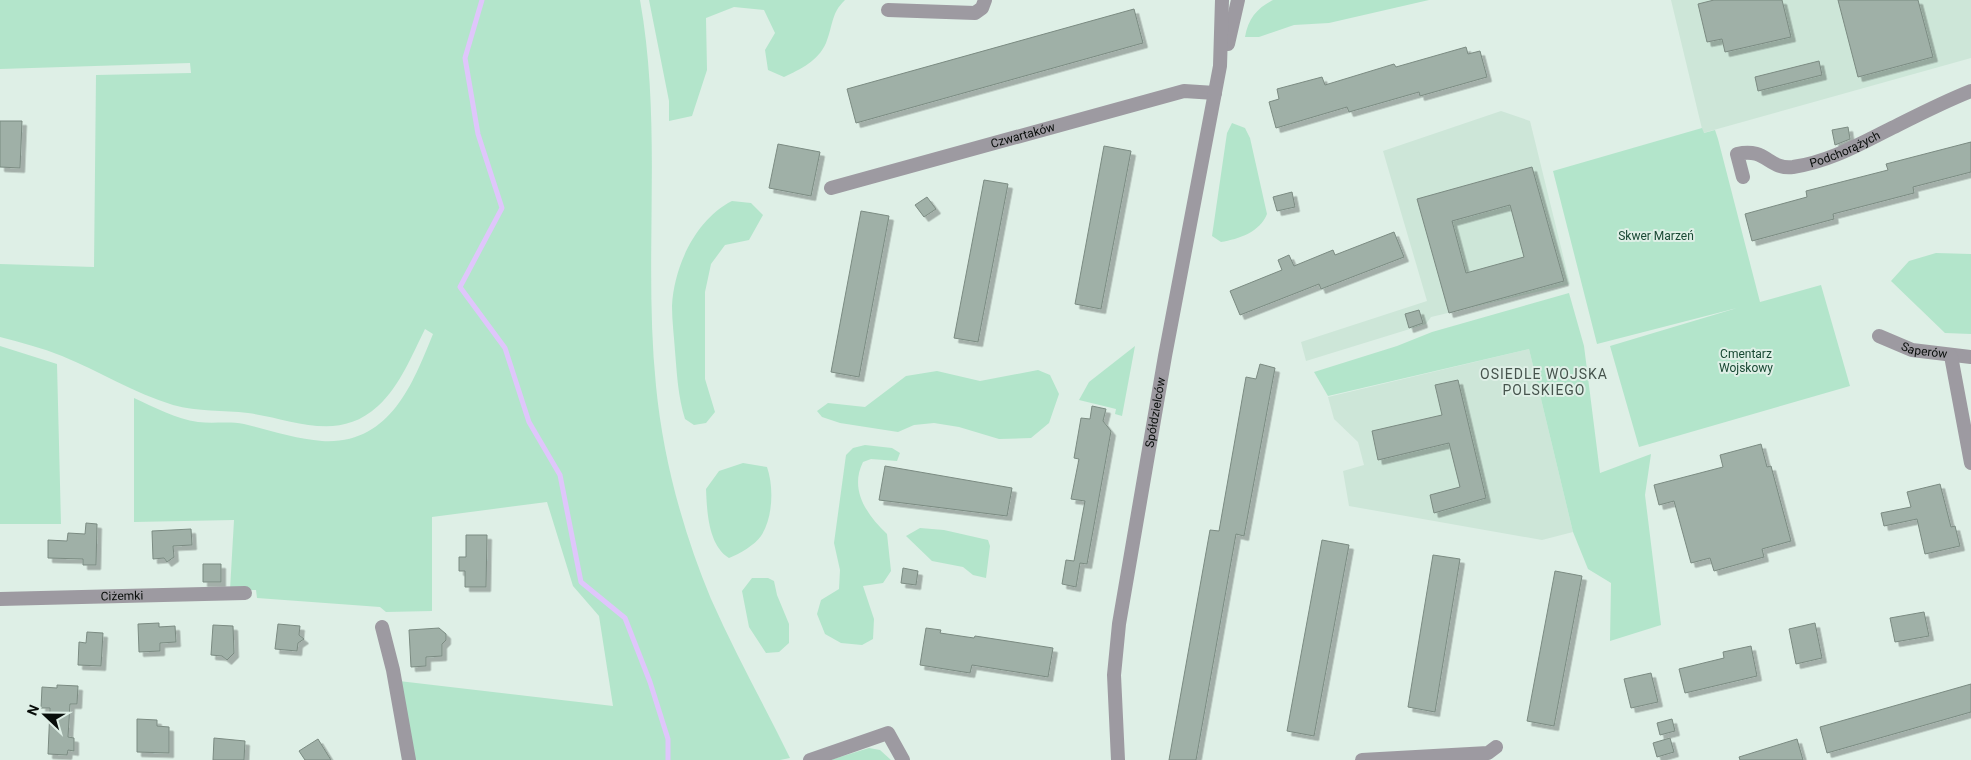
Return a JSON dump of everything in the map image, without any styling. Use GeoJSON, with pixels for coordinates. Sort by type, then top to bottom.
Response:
{"type":"FeatureCollection","features":[{"type":"Feature","properties":{"kind":"street"},"geometry":{"type":"LineString","coordinates":[[888,10],[975,13],[982,8],[985,0]]}},
{"type":"Feature","properties":{"kind":"street","name":"Spółdzielców"},"geometry":{"type":"LineString","coordinates":[[1220,66],[1222,0]]}},
{"type":"Feature","properties":{"kind":"street","name":"Spółdzielców"},"geometry":{"type":"LineString","coordinates":[[1118,760],[1114,675],[1119,624],[1165,356],[1220,66],[1238,0]]}},
{"type":"Feature","properties":{"kind":"street","name":"Podchorążych"},"geometry":{"type":"LineString","coordinates":[[1743,178],[1737,154],[1756,152],[1777,166],[1792,167],[1837,156],[1938,104],[1971,91]]}},
{"type":"Feature","properties":{"kind":"street","name":"Czwartaków"},"geometry":{"type":"LineString","coordinates":[[831,188],[1184,92],[1215,94]]}},
{"type":"Feature","properties":{"kind":"street","name":"Saperów"},"geometry":{"type":"LineString","coordinates":[[1879,336],[1912,350],[1971,357]]}},
{"type":"Feature","properties":{"kind":"street"},"geometry":{"type":"LineString","coordinates":[[1951,356],[1971,463]]}},
{"type":"Feature","properties":{"kind":"street","name":"Ciżemki"},"geometry":{"type":"LineString","coordinates":[[0,599],[245,593]]}},
{"type":"Feature","properties":{"kind":"street"},"geometry":{"type":"LineString","coordinates":[[382,627],[393,670],[409,760]]}},
{"type":"Feature","properties":{"kind":"street"},"geometry":{"type":"LineString","coordinates":[[810,760],[888,733],[903,760]]}},
{"type":"Feature","properties":{"kind":"street"},"geometry":{"type":"LineString","coordinates":[[1362,760],[1488,753],[1496,747]]}},
{"type":"Feature","properties":{"kind":"shaded area"},"geometry":{"type":"Polygon","coordinates":[[[1671,0],[1971,0],[1971,58],[1703,133],[1671,0]]]}},
{"type":"Feature","properties":{"kind":"shaded area"},"geometry":{"type":"Polygon","coordinates":[[[1501,111],[1530,121],[1570,284],[1431,317],[1426,324],[1306,361],[1301,342],[1427,301],[1383,151],[1501,111]]]}},
{"type":"Feature","properties":{"kind":"shaded area"},"geometry":{"type":"Polygon","coordinates":[[[1529,349],[1573,532],[1542,540],[1349,506],[1343,471],[1364,465],[1358,442],[1334,419],[1328,397],[1529,349]]]}},
{"type":"Feature","properties":{"kind":"green space"},"geometry":{"type":"Polygon","coordinates":[[[0,0],[640,0],[647,48],[652,144],[651,289],[653,338],[659,413],[669,467],[683,521],[711,599],[790,758],[780,760],[414,760],[399,681],[613,706],[599,616],[573,586],[547,502],[432,517],[432,611],[386,612],[380,607],[257,598],[256,590],[230,590],[234,520],[134,522],[134,398],[165,412],[204,423],[244,424],[312,440],[345,440],[365,433],[381,423],[395,408],[416,373],[433,334],[425,329],[399,380],[378,406],[363,417],[347,424],[331,426],[315,426],[248,413],[201,410],[173,405],[144,394],[62,356],[0,337],[0,264],[94,267],[96,75],[191,73],[190,63],[0,69],[0,0]]]}},
{"type":"Feature","properties":{"kind":"green space"},"geometry":{"type":"Polygon","coordinates":[[[649,0],[845,0],[837,10],[823,49],[814,60],[784,77],[768,70],[765,50],[775,33],[764,10],[734,7],[706,18],[707,70],[692,116],[669,121],[669,101],[649,0]]]}},
{"type":"Feature","properties":{"kind":"green space"},"geometry":{"type":"Polygon","coordinates":[[[1273,0],[1429,0],[1329,23],[1294,25],[1259,37],[1245,37],[1248,25],[1254,15],[1273,0]]]}},
{"type":"Feature","properties":{"kind":"green space"},"geometry":{"type":"Polygon","coordinates":[[[1232,123],[1245,128],[1250,138],[1267,214],[1259,226],[1248,234],[1221,242],[1212,236],[1227,133],[1232,123]]]}},
{"type":"Feature","properties":{"kind":"green space"},"geometry":{"type":"Polygon","coordinates":[[[1702,128],[1704,133],[1715,130],[1718,139],[1760,302],[1821,285],[1850,386],[1639,447],[1610,346],[1737,308],[1597,344],[1553,171],[1702,128]]]}},
{"type":"Feature","properties":{"kind":"green space"},"geometry":{"type":"Polygon","coordinates":[[[732,201],[751,203],[763,215],[749,240],[725,245],[711,264],[705,292],[705,379],[715,412],[706,423],[694,425],[685,419],[679,394],[672,317],[674,291],[677,275],[689,245],[708,219],[732,201]]]}},
{"type":"Feature","properties":{"kind":"green space"},"geometry":{"type":"Polygon","coordinates":[[[1936,253],[1971,254],[1971,334],[1945,333],[1891,281],[1909,261],[1936,253]]]}},
{"type":"Feature","properties":{"kind":"green space"},"geometry":{"type":"Polygon","coordinates":[[[1569,293],[1584,346],[1600,473],[1651,454],[1645,495],[1661,625],[1610,641],[1611,583],[1588,569],[1573,532],[1529,349],[1328,396],[1314,372],[1397,346],[1432,332],[1569,293]]]}},
{"type":"Feature","properties":{"kind":"green space"},"geometry":{"type":"Polygon","coordinates":[[[0,346],[57,364],[61,524],[0,524],[0,346]]]}},
{"type":"Feature","properties":{"kind":"green space"},"geometry":{"type":"Polygon","coordinates":[[[1135,346],[1122,416],[1115,414],[1116,409],[1079,400],[1089,382],[1135,346]]]}},
{"type":"Feature","properties":{"kind":"green space"},"geometry":{"type":"Polygon","coordinates":[[[1038,370],[1050,375],[1059,394],[1049,423],[1031,438],[999,439],[959,427],[934,423],[914,425],[898,432],[840,423],[822,417],[817,411],[828,403],[865,407],[906,376],[937,371],[980,381],[1038,370]]]}},
{"type":"Feature","properties":{"kind":"green space"},"geometry":{"type":"Polygon","coordinates":[[[865,445],[892,448],[900,453],[897,461],[871,459],[863,462],[859,472],[859,492],[862,501],[873,519],[887,534],[891,571],[883,583],[863,586],[874,619],[873,639],[862,645],[841,643],[825,634],[817,614],[821,600],[839,589],[840,570],[834,543],[846,455],[853,448],[865,445]]]}},
{"type":"Feature","properties":{"kind":"green space"},"geometry":{"type":"Polygon","coordinates":[[[743,463],[767,467],[771,484],[770,512],[765,529],[755,543],[729,558],[717,545],[710,527],[706,489],[719,471],[743,463]]]}},
{"type":"Feature","properties":{"kind":"green space"},"geometry":{"type":"Polygon","coordinates":[[[920,528],[944,530],[988,540],[990,546],[986,578],[973,575],[963,567],[932,561],[906,536],[920,528]]]}},
{"type":"Feature","properties":{"kind":"green space"},"geometry":{"type":"Polygon","coordinates":[[[752,578],[768,578],[774,581],[777,595],[789,624],[789,643],[779,652],[766,653],[749,627],[742,591],[752,578]]]}},
{"type":"Feature","properties":{"kind":"green space"},"geometry":{"type":"Polygon","coordinates":[[[869,748],[880,750],[891,760],[830,760],[869,748]]]}},
{"type":"Feature","properties":{"kind":"building"},"geometry":{"type":"Polygon","coordinates":[[[1714,0],[1782,0],[1791,37],[1725,52],[1722,39],[1707,42],[1698,4],[1714,0]]]}},
{"type":"Feature","properties":{"kind":"building"},"geometry":{"type":"Polygon","coordinates":[[[1838,0],[1918,0],[1933,57],[1858,77],[1838,0]]]}},
{"type":"Feature","properties":{"kind":"building"},"geometry":{"type":"Polygon","coordinates":[[[1134,9],[1143,43],[856,123],[847,89],[1134,9]]]}},
{"type":"Feature","properties":{"kind":"building"},"geometry":{"type":"Polygon","coordinates":[[[1466,47],[1468,54],[1480,51],[1487,77],[1420,96],[1419,92],[1349,112],[1347,107],[1276,128],[1269,102],[1279,99],[1277,89],[1322,77],[1325,85],[1394,64],[1396,67],[1466,47]]]}},
{"type":"Feature","properties":{"kind":"building"},"geometry":{"type":"Polygon","coordinates":[[[1819,61],[1822,75],[1758,91],[1755,77],[1819,61]]]}},
{"type":"Feature","properties":{"kind":"building"},"geometry":{"type":"Polygon","coordinates":[[[0,121],[22,121],[20,168],[0,167],[0,121]]]}},
{"type":"Feature","properties":{"kind":"building"},"geometry":{"type":"Polygon","coordinates":[[[1848,127],[1850,139],[1835,145],[1832,130],[1848,127]]]}},
{"type":"Feature","properties":{"kind":"building"},"geometry":{"type":"Polygon","coordinates":[[[1971,142],[1971,172],[1913,187],[1914,193],[1833,214],[1834,219],[1752,241],[1745,214],[1807,197],[1806,191],[1888,170],[1886,164],[1971,142]]]}},
{"type":"Feature","properties":{"kind":"building"},"geometry":{"type":"Polygon","coordinates":[[[778,144],[820,152],[811,196],[769,188],[778,144]]]}},
{"type":"Feature","properties":{"kind":"building"},"geometry":{"type":"Polygon","coordinates":[[[1104,146],[1131,151],[1101,309],[1075,304],[1104,146]]]}},
{"type":"Feature","properties":{"kind":"building"},"geometry":{"type":"Polygon","coordinates":[[[1532,167],[1564,281],[1449,313],[1417,199],[1532,167]],[[1510,205],[1452,221],[1466,273],[1524,257],[1510,205]]]}},
{"type":"Feature","properties":{"kind":"building"},"geometry":{"type":"Polygon","coordinates":[[[984,180],[1008,184],[978,342],[954,338],[984,180]]]}},
{"type":"Feature","properties":{"kind":"building"},"geometry":{"type":"Polygon","coordinates":[[[1292,192],[1295,207],[1277,211],[1273,197],[1292,192]]]}},
{"type":"Feature","properties":{"kind":"building"},"geometry":{"type":"Polygon","coordinates":[[[927,197],[936,209],[924,217],[915,205],[927,197]]]}},
{"type":"Feature","properties":{"kind":"building"},"geometry":{"type":"Polygon","coordinates":[[[861,211],[889,216],[859,377],[831,372],[861,211]]]}},
{"type":"Feature","properties":{"kind":"building"},"geometry":{"type":"Polygon","coordinates":[[[1394,232],[1404,257],[1321,289],[1319,284],[1240,315],[1230,291],[1282,270],[1278,260],[1289,255],[1294,266],[1333,250],[1335,255],[1394,232]]]}},
{"type":"Feature","properties":{"kind":"building"},"geometry":{"type":"Polygon","coordinates":[[[1419,310],[1423,323],[1409,328],[1405,314],[1419,310]]]}},
{"type":"Feature","properties":{"kind":"building"},"geometry":{"type":"Polygon","coordinates":[[[1260,364],[1275,368],[1244,536],[1236,534],[1196,760],[1169,760],[1210,530],[1219,531],[1246,377],[1256,379],[1260,364]]]}},
{"type":"Feature","properties":{"kind":"building"},"geometry":{"type":"Polygon","coordinates":[[[1458,380],[1486,498],[1434,513],[1430,495],[1460,487],[1449,443],[1378,460],[1372,431],[1442,415],[1435,385],[1458,380]]]}},
{"type":"Feature","properties":{"kind":"building"},"geometry":{"type":"Polygon","coordinates":[[[1092,406],[1106,409],[1103,421],[1111,431],[1087,564],[1080,563],[1076,587],[1062,584],[1066,560],[1074,561],[1085,501],[1071,499],[1079,459],[1074,458],[1081,418],[1090,419],[1092,406]]]}},
{"type":"Feature","properties":{"kind":"building"},"geometry":{"type":"Polygon","coordinates":[[[1761,444],[1767,467],[1771,466],[1791,541],[1762,549],[1764,557],[1714,571],[1710,558],[1691,563],[1674,501],[1659,505],[1654,485],[1723,467],[1720,455],[1761,444]]]}},
{"type":"Feature","properties":{"kind":"building"},"geometry":{"type":"Polygon","coordinates":[[[885,466],[1012,488],[1007,516],[879,500],[885,466]]]}},
{"type":"Feature","properties":{"kind":"building"},"geometry":{"type":"Polygon","coordinates":[[[1940,484],[1951,527],[1955,526],[1960,546],[1925,554],[1917,519],[1884,526],[1881,513],[1911,507],[1907,492],[1940,484]]]}},
{"type":"Feature","properties":{"kind":"building"},"geometry":{"type":"Polygon","coordinates":[[[86,523],[97,524],[96,565],[83,565],[83,559],[48,558],[48,540],[67,541],[68,533],[85,534],[86,523]]]}},
{"type":"Feature","properties":{"kind":"building"},"geometry":{"type":"Polygon","coordinates":[[[191,529],[192,545],[173,546],[174,557],[167,562],[164,558],[153,559],[152,531],[191,529]]]}},
{"type":"Feature","properties":{"kind":"building"},"geometry":{"type":"Polygon","coordinates":[[[466,535],[487,535],[486,587],[465,587],[465,571],[459,571],[459,557],[466,557],[466,535]]]}},
{"type":"Feature","properties":{"kind":"building"},"geometry":{"type":"Polygon","coordinates":[[[1322,540],[1349,545],[1314,736],[1287,731],[1322,540]]]}},
{"type":"Feature","properties":{"kind":"building"},"geometry":{"type":"Polygon","coordinates":[[[1433,555],[1460,559],[1435,712],[1408,707],[1433,555]]]}},
{"type":"Feature","properties":{"kind":"building"},"geometry":{"type":"Polygon","coordinates":[[[203,564],[221,564],[221,582],[203,582],[203,564]]]}},
{"type":"Feature","properties":{"kind":"building"},"geometry":{"type":"Polygon","coordinates":[[[903,568],[918,571],[916,585],[901,583],[903,568]]]}},
{"type":"Feature","properties":{"kind":"building"},"geometry":{"type":"Polygon","coordinates":[[[1555,571],[1582,576],[1554,726],[1527,721],[1555,571]]]}},
{"type":"Feature","properties":{"kind":"building"},"geometry":{"type":"Polygon","coordinates":[[[1924,612],[1929,636],[1895,642],[1890,618],[1924,612]]]}},
{"type":"Feature","properties":{"kind":"building"},"geometry":{"type":"Polygon","coordinates":[[[159,623],[159,627],[175,626],[176,642],[160,643],[160,651],[139,652],[138,624],[159,623]]]}},
{"type":"Feature","properties":{"kind":"building"},"geometry":{"type":"Polygon","coordinates":[[[1815,623],[1822,658],[1796,664],[1789,629],[1815,623]]]}},
{"type":"Feature","properties":{"kind":"building"},"geometry":{"type":"Polygon","coordinates":[[[278,624],[300,626],[299,635],[304,639],[298,643],[297,651],[275,649],[278,624]]]}},
{"type":"Feature","properties":{"kind":"building"},"geometry":{"type":"Polygon","coordinates":[[[213,625],[233,626],[234,653],[227,660],[222,656],[211,655],[213,625]]]}},
{"type":"Feature","properties":{"kind":"building"},"geometry":{"type":"Polygon","coordinates":[[[439,628],[446,634],[446,640],[442,644],[442,656],[426,657],[426,666],[411,667],[409,630],[439,628]]]}},
{"type":"Feature","properties":{"kind":"building"},"geometry":{"type":"Polygon","coordinates":[[[926,628],[941,630],[940,633],[974,638],[975,636],[1053,648],[1048,677],[972,665],[970,673],[920,665],[926,628]]]}},
{"type":"Feature","properties":{"kind":"building"},"geometry":{"type":"Polygon","coordinates":[[[87,632],[103,633],[101,666],[78,665],[79,642],[86,643],[87,632]]]}},
{"type":"Feature","properties":{"kind":"building"},"geometry":{"type":"Polygon","coordinates":[[[1751,646],[1757,676],[1685,693],[1679,669],[1724,658],[1723,652],[1751,646]]]}},
{"type":"Feature","properties":{"kind":"building"},"geometry":{"type":"Polygon","coordinates":[[[1651,673],[1658,702],[1631,708],[1624,679],[1651,673]]]}},
{"type":"Feature","properties":{"kind":"building"},"geometry":{"type":"Polygon","coordinates":[[[1971,684],[1971,712],[1827,753],[1820,727],[1971,684]]]}},
{"type":"Feature","properties":{"kind":"building"},"geometry":{"type":"Polygon","coordinates":[[[57,685],[78,686],[77,704],[70,704],[68,737],[74,738],[74,751],[68,750],[67,755],[48,754],[50,708],[41,708],[42,687],[57,688],[57,685]]]}},
{"type":"Feature","properties":{"kind":"building"},"geometry":{"type":"Polygon","coordinates":[[[137,719],[157,720],[157,726],[169,727],[169,753],[137,752],[137,719]]]}},
{"type":"Feature","properties":{"kind":"building"},"geometry":{"type":"Polygon","coordinates":[[[1672,719],[1675,731],[1660,735],[1657,723],[1672,719]]]}},
{"type":"Feature","properties":{"kind":"building"},"geometry":{"type":"Polygon","coordinates":[[[214,738],[245,741],[244,760],[213,760],[214,738]]]}},
{"type":"Feature","properties":{"kind":"building"},"geometry":{"type":"Polygon","coordinates":[[[1670,738],[1674,752],[1657,757],[1653,743],[1670,738]]]}},
{"type":"Feature","properties":{"kind":"building"},"geometry":{"type":"Polygon","coordinates":[[[318,739],[331,760],[305,760],[299,751],[318,739]]]}},
{"type":"Feature","properties":{"kind":"building"},"geometry":{"type":"Polygon","coordinates":[[[1797,739],[1803,760],[1740,760],[1739,757],[1797,739]]]}},
{"type":"Feature","properties":{"kind":"waterway"},"geometry":{"type":"LineString","coordinates":[[482,0],[465,58],[478,134],[502,208],[460,287],[505,348],[529,422],[560,475],[581,582],[625,618],[650,682],[668,739],[668,760]]}},
{"type":"Feature","properties":{"kind":"district","name":"OSIEDLE WOJSKA POLSKIEGO"},"geometry":{"type":"Point","coordinates":[1544,382]}},
{"type":"Feature","properties":{"kind":"park label","name":"Skwer Marzeń"},"geometry":{"type":"Point","coordinates":[1656,236]}},
{"type":"Feature","properties":{"kind":"park label","name":"Cmentarz Wojskowy"},"geometry":{"type":"Point","coordinates":[1746,361]}}]}
